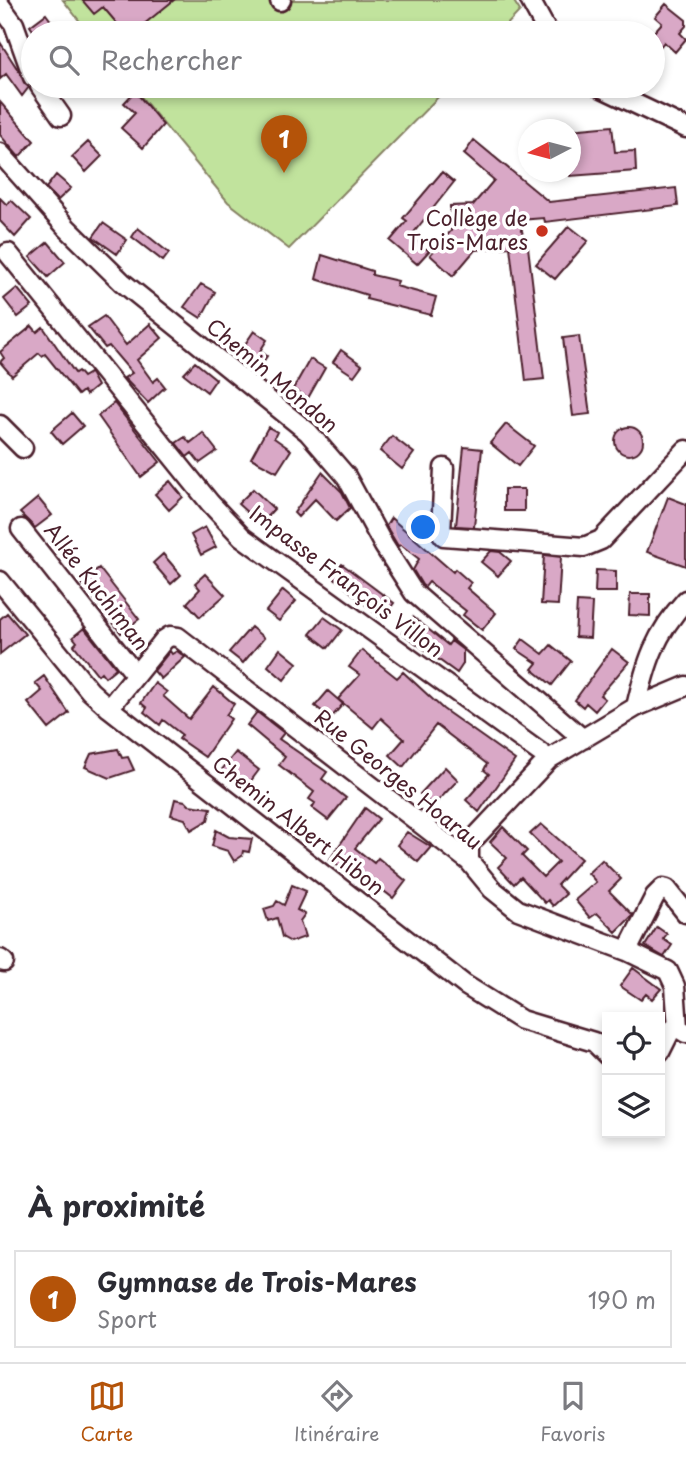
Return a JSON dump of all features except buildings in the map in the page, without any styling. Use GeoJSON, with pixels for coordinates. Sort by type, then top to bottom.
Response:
{"type":"FeatureCollection","features":[{"type":"Feature","properties":{"kind":"street"},"geometry":{"type":"LineString","coordinates":[[530,0],[541,21]]}},
{"type":"Feature","properties":{"kind":"street"},"geometry":{"type":"LineString","coordinates":[[0,5],[14,24],[21,44]]}},
{"type":"Feature","properties":{"kind":"street"},"geometry":{"type":"LineString","coordinates":[[48,98],[61,116]]}},
{"type":"Feature","properties":{"kind":"street"},"geometry":{"type":"LineString","coordinates":[[623,98],[686,128]]}},
{"type":"Feature","properties":{"kind":"street","name":"Chemin Mondon"},"geometry":{"type":"LineString","coordinates":[[0,153],[122,282],[308,432],[346,476],[384,546],[414,593],[583,739]]}},
{"type":"Feature","properties":{"kind":"street","name":"Impasse François Villon"},"geometry":{"type":"LineString","coordinates":[[8,253],[210,503],[242,537],[549,760]]}},
{"type":"Feature","properties":{"kind":"street"},"geometry":{"type":"LineString","coordinates":[[0,425],[23,448]]}},
{"type":"Feature","properties":{"kind":"street"},"geometry":{"type":"LineString","coordinates":[[444,468],[441,532],[444,536],[584,547],[601,540],[686,450]]}},
{"type":"Feature","properties":{"kind":"street","name":"Allée Kuchiman"},"geometry":{"type":"LineString","coordinates":[[21,529],[135,674]]}},
{"type":"Feature","properties":{"kind":"street","name":"Chemin Albert Hibon"},"geometry":{"type":"LineString","coordinates":[[0,581],[90,691],[109,708],[484,998],[521,1020],[594,1042],[602,1050]]}},
{"type":"Feature","properties":{"kind":"street"},"geometry":{"type":"LineString","coordinates":[[636,707],[646,662],[664,624],[686,600]]}},
{"type":"Feature","properties":{"kind":"street","name":"Rue Georges Hoarau"},"geometry":{"type":"LineString","coordinates":[[135,674],[170,636],[178,637],[468,861],[492,889],[518,910],[662,966],[672,977],[682,1030]]}},
{"type":"Feature","properties":{"kind":"street"},"geometry":{"type":"LineString","coordinates":[[109,708],[135,674]]}},
{"type":"Feature","properties":{"kind":"street"},"geometry":{"type":"LineString","coordinates":[[468,861],[469,844],[549,760],[636,707],[686,686]]}},
{"type":"Feature","properties":{"kind":"street"},"geometry":{"type":"LineString","coordinates":[[627,951],[655,896],[663,888],[667,889],[686,913]]}},
{"type":"Feature","properties":{"kind":"street"},"geometry":{"type":"LineString","coordinates":[[665,1040],[682,1030]]}},
{"type":"Feature","properties":{"kind":"green space"},"geometry":{"type":"Polygon","coordinates":[[[63,0],[513,0],[520,11],[510,21],[80,21],[63,0]]]}},
{"type":"Feature","properties":{"kind":"green space"},"geometry":{"type":"Polygon","coordinates":[[[142,98],[437,98],[289,249],[228,202],[142,98]]]}},
{"type":"Feature","properties":{"kind":"place","name":"Gymnase de Trois-Mares"},"geometry":{"type":"Point","coordinates":[284,173]}},
{"type":"Feature","properties":{"kind":"place","name":"Collège de Trois-Mares"},"geometry":{"type":"Point","coordinates":[542,231]}}]}
